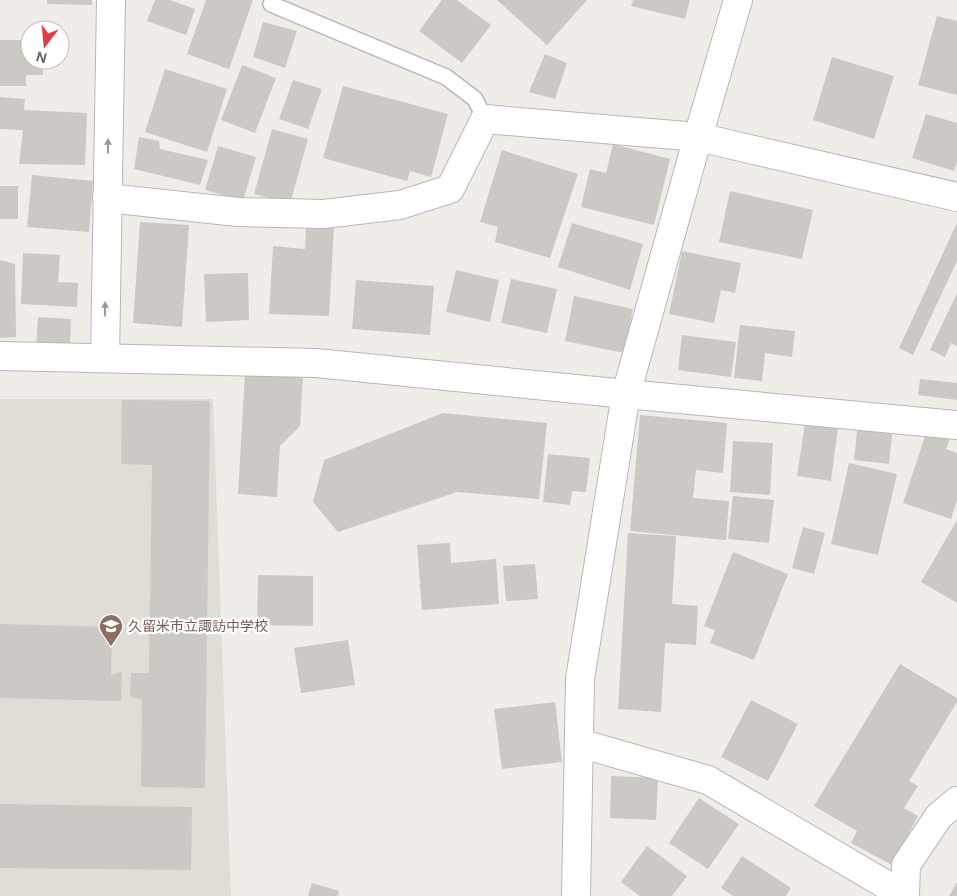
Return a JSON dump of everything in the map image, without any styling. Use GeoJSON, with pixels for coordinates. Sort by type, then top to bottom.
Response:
{"type":"FeatureCollection","features":[{"type":"Feature","properties":{"kind":"street"},"geometry":{"type":"LineString","coordinates":[[104,358],[111,0]]}},
{"type":"Feature","properties":{"kind":"street"},"geometry":{"type":"LineString","coordinates":[[576,896],[580,679],[626,394],[738,0]]}},
{"type":"Feature","properties":{"kind":"street"},"geometry":{"type":"LineString","coordinates":[[107,198],[238,212],[324,214],[400,206],[450,189],[485,119],[698,138],[957,196]]}},
{"type":"Feature","properties":{"kind":"street"},"geometry":{"type":"LineString","coordinates":[[0,356],[316,363],[957,425]]}},
{"type":"Feature","properties":{"kind":"street"},"geometry":{"type":"LineString","coordinates":[[579,743],[708,780],[905,896],[906,865],[939,816],[957,801]]}},
{"type":"Feature","properties":{"kind":"lane"},"geometry":{"type":"LineString","coordinates":[[273,0],[271,4],[446,77],[475,100],[485,119]]}},
{"type":"Feature","properties":{"kind":"shaded area","name":"久留米市立諏訪中学校"},"geometry":{"type":"Polygon","coordinates":[[[0,399],[213,399],[231,896],[0,896],[0,399]]]}},
{"type":"Feature","properties":{"kind":"building"},"geometry":{"type":"Polygon","coordinates":[[[47,0],[92,0],[92,5],[47,4],[47,0]]]}},
{"type":"Feature","properties":{"kind":"building"},"geometry":{"type":"Polygon","coordinates":[[[155,0],[170,0],[195,9],[186,35],[147,21],[155,0]]]}},
{"type":"Feature","properties":{"kind":"building"},"geometry":{"type":"Polygon","coordinates":[[[206,0],[253,0],[229,69],[187,54],[206,0]]]}},
{"type":"Feature","properties":{"kind":"building"},"geometry":{"type":"Polygon","coordinates":[[[442,0],[457,0],[491,25],[462,63],[419,31],[442,0]]]}},
{"type":"Feature","properties":{"kind":"building"},"geometry":{"type":"Polygon","coordinates":[[[497,0],[587,0],[547,45],[497,0]]]}},
{"type":"Feature","properties":{"kind":"building"},"geometry":{"type":"Polygon","coordinates":[[[633,0],[690,0],[685,19],[631,6],[633,0]]]}},
{"type":"Feature","properties":{"kind":"building"},"geometry":{"type":"Polygon","coordinates":[[[937,16],[957,21],[957,95],[918,85],[937,16]]]}},
{"type":"Feature","properties":{"kind":"building"},"geometry":{"type":"Polygon","coordinates":[[[263,22],[297,31],[285,68],[253,57],[263,22]]]}},
{"type":"Feature","properties":{"kind":"building"},"geometry":{"type":"Polygon","coordinates":[[[0,40],[20,40],[20,70],[43,70],[43,75],[26,75],[26,86],[0,86],[0,40]]]}},
{"type":"Feature","properties":{"kind":"building"},"geometry":{"type":"Polygon","coordinates":[[[545,54],[567,63],[555,99],[529,92],[545,54]]]}},
{"type":"Feature","properties":{"kind":"building"},"geometry":{"type":"Polygon","coordinates":[[[832,57],[894,76],[874,139],[813,120],[832,57]]]}},
{"type":"Feature","properties":{"kind":"building"},"geometry":{"type":"Polygon","coordinates":[[[242,65],[276,78],[255,133],[221,120],[242,65]]]}},
{"type":"Feature","properties":{"kind":"building"},"geometry":{"type":"Polygon","coordinates":[[[165,69],[227,89],[207,152],[145,132],[165,69]]]}},
{"type":"Feature","properties":{"kind":"building"},"geometry":{"type":"Polygon","coordinates":[[[293,80],[322,89],[308,129],[279,119],[293,80]]]}},
{"type":"Feature","properties":{"kind":"building"},"geometry":{"type":"Polygon","coordinates":[[[343,86],[448,114],[431,177],[410,171],[407,181],[323,158],[343,86]]]}},
{"type":"Feature","properties":{"kind":"building"},"geometry":{"type":"Polygon","coordinates":[[[0,97],[25,99],[24,110],[87,113],[85,165],[19,164],[23,130],[0,129],[0,97]]]}},
{"type":"Feature","properties":{"kind":"building"},"geometry":{"type":"Polygon","coordinates":[[[926,114],[957,123],[957,162],[954,171],[912,158],[926,114]]]}},
{"type":"Feature","properties":{"kind":"building"},"geometry":{"type":"Polygon","coordinates":[[[272,129],[308,139],[290,204],[254,194],[272,129]]]}},
{"type":"Feature","properties":{"kind":"building"},"geometry":{"type":"Polygon","coordinates":[[[139,137],[159,141],[160,149],[208,160],[200,185],[134,169],[139,137]]]}},
{"type":"Feature","properties":{"kind":"building"},"geometry":{"type":"Polygon","coordinates":[[[613,144],[670,159],[654,225],[581,207],[590,169],[606,173],[613,144]]]}},
{"type":"Feature","properties":{"kind":"building"},"geometry":{"type":"Polygon","coordinates":[[[218,146],[256,157],[243,201],[205,190],[218,146]]]}},
{"type":"Feature","properties":{"kind":"building"},"geometry":{"type":"Polygon","coordinates":[[[502,150],[578,174],[550,258],[495,242],[498,227],[480,222],[502,150]]]}},
{"type":"Feature","properties":{"kind":"building"},"geometry":{"type":"Polygon","coordinates":[[[32,175],[93,181],[89,232],[27,227],[32,175]]]}},
{"type":"Feature","properties":{"kind":"building"},"geometry":{"type":"Polygon","coordinates":[[[0,186],[18,186],[18,219],[0,219],[0,186]]]}},
{"type":"Feature","properties":{"kind":"building"},"geometry":{"type":"Polygon","coordinates":[[[730,191],[813,210],[802,259],[719,242],[730,191]]]}},
{"type":"Feature","properties":{"kind":"building"},"geometry":{"type":"Polygon","coordinates":[[[140,222],[189,225],[182,327],[133,323],[140,222]]]}},
{"type":"Feature","properties":{"kind":"building"},"geometry":{"type":"Polygon","coordinates":[[[572,223],[643,244],[630,290],[558,267],[572,223]]]}},
{"type":"Feature","properties":{"kind":"building"},"geometry":{"type":"Polygon","coordinates":[[[957,223],[957,261],[913,355],[899,348],[957,223]]]}},
{"type":"Feature","properties":{"kind":"building"},"geometry":{"type":"Polygon","coordinates":[[[306,226],[334,228],[329,316],[269,314],[273,246],[305,249],[306,226]]]}},
{"type":"Feature","properties":{"kind":"building"},"geometry":{"type":"Polygon","coordinates":[[[682,251],[741,263],[735,293],[721,290],[714,323],[669,314],[682,251]]]}},
{"type":"Feature","properties":{"kind":"building"},"geometry":{"type":"Polygon","coordinates":[[[23,253],[60,255],[58,282],[78,283],[77,307],[21,304],[23,253]]]}},
{"type":"Feature","properties":{"kind":"building"},"geometry":{"type":"Polygon","coordinates":[[[0,260],[15,264],[16,337],[0,338],[0,260]]]}},
{"type":"Feature","properties":{"kind":"building"},"geometry":{"type":"Polygon","coordinates":[[[456,270],[499,280],[490,322],[446,312],[456,270]]]}},
{"type":"Feature","properties":{"kind":"building"},"geometry":{"type":"Polygon","coordinates":[[[248,273],[249,320],[206,322],[204,274],[248,273]]]}},
{"type":"Feature","properties":{"kind":"building"},"geometry":{"type":"Polygon","coordinates":[[[511,279],[557,289],[547,333],[501,323],[511,279]]]}},
{"type":"Feature","properties":{"kind":"building"},"geometry":{"type":"Polygon","coordinates":[[[356,280],[434,286],[430,335],[352,329],[356,280]]]}},
{"type":"Feature","properties":{"kind":"building"},"geometry":{"type":"Polygon","coordinates":[[[957,293],[957,346],[951,343],[945,357],[930,350],[957,293]]]}},
{"type":"Feature","properties":{"kind":"building"},"geometry":{"type":"Polygon","coordinates":[[[574,296],[633,309],[624,353],[565,341],[574,296]]]}},
{"type":"Feature","properties":{"kind":"building"},"geometry":{"type":"Polygon","coordinates":[[[38,317],[71,319],[70,349],[36,347],[38,317]]]}},
{"type":"Feature","properties":{"kind":"building"},"geometry":{"type":"Polygon","coordinates":[[[740,325],[795,331],[792,357],[765,353],[762,381],[734,378],[740,325]]]}},
{"type":"Feature","properties":{"kind":"building"},"geometry":{"type":"Polygon","coordinates":[[[682,335],[736,342],[731,377],[678,370],[682,335]]]}},
{"type":"Feature","properties":{"kind":"building"},"geometry":{"type":"Polygon","coordinates":[[[245,374],[303,377],[300,426],[280,446],[277,497],[238,494],[245,374]]]}},
{"type":"Feature","properties":{"kind":"building"},"geometry":{"type":"Polygon","coordinates":[[[920,379],[957,383],[957,400],[918,395],[920,379]]]}},
{"type":"Feature","properties":{"kind":"building"},"geometry":{"type":"Polygon","coordinates":[[[122,400],[210,401],[205,788],[141,787],[142,700],[130,696],[131,673],[149,673],[152,465],[121,464],[122,400]]]}},
{"type":"Feature","properties":{"kind":"building"},"geometry":{"type":"Polygon","coordinates":[[[443,413],[547,423],[539,499],[457,492],[338,532],[313,502],[324,460],[443,413]]]}},
{"type":"Feature","properties":{"kind":"building"},"geometry":{"type":"Polygon","coordinates":[[[640,415],[727,423],[723,473],[696,470],[693,498],[729,501],[726,540],[630,531],[640,415]]]}},
{"type":"Feature","properties":{"kind":"building"},"geometry":{"type":"Polygon","coordinates":[[[858,422],[893,425],[889,464],[854,460],[858,422]]]}},
{"type":"Feature","properties":{"kind":"building"},"geometry":{"type":"Polygon","coordinates":[[[805,423],[838,427],[831,481],[797,476],[805,423]]]}},
{"type":"Feature","properties":{"kind":"building"},"geometry":{"type":"Polygon","coordinates":[[[927,430],[950,438],[946,449],[957,453],[957,500],[951,519],[903,503],[927,430]]]}},
{"type":"Feature","properties":{"kind":"building"},"geometry":{"type":"Polygon","coordinates":[[[733,441],[773,443],[770,495],[730,492],[733,441]]]}},
{"type":"Feature","properties":{"kind":"building"},"geometry":{"type":"Polygon","coordinates":[[[548,454],[590,458],[586,492],[572,491],[570,505],[543,502],[548,454]]]}},
{"type":"Feature","properties":{"kind":"building"},"geometry":{"type":"Polygon","coordinates":[[[849,463],[897,474],[878,555],[831,544],[849,463]]]}},
{"type":"Feature","properties":{"kind":"building"},"geometry":{"type":"Polygon","coordinates":[[[733,496],[774,500],[769,543],[728,539],[733,496]]]}},
{"type":"Feature","properties":{"kind":"building"},"geometry":{"type":"Polygon","coordinates":[[[957,520],[957,603],[921,582],[957,520]]]}},
{"type":"Feature","properties":{"kind":"building"},"geometry":{"type":"Polygon","coordinates":[[[803,527],[825,533],[814,574],[792,568],[803,527]]]}},
{"type":"Feature","properties":{"kind":"building"},"geometry":{"type":"Polygon","coordinates":[[[628,533],[676,536],[672,604],[698,606],[696,645],[665,643],[661,712],[618,709],[628,533]]]}},
{"type":"Feature","properties":{"kind":"building"},"geometry":{"type":"Polygon","coordinates":[[[450,543],[451,563],[496,559],[499,604],[422,610],[417,545],[450,543]]]}},
{"type":"Feature","properties":{"kind":"building"},"geometry":{"type":"Polygon","coordinates":[[[733,552],[788,574],[754,660],[710,643],[715,630],[704,626],[733,552]]]}},
{"type":"Feature","properties":{"kind":"building"},"geometry":{"type":"Polygon","coordinates":[[[535,564],[538,599],[506,601],[503,566],[535,564]]]}},
{"type":"Feature","properties":{"kind":"building"},"geometry":{"type":"Polygon","coordinates":[[[258,575],[313,576],[313,626],[257,625],[258,575]]]}},
{"type":"Feature","properties":{"kind":"building"},"geometry":{"type":"Polygon","coordinates":[[[0,624],[112,627],[111,676],[122,671],[121,701],[0,698],[0,624]]]}},
{"type":"Feature","properties":{"kind":"building"},"geometry":{"type":"Polygon","coordinates":[[[348,640],[355,685],[301,693],[294,648],[348,640]]]}},
{"type":"Feature","properties":{"kind":"building"},"geometry":{"type":"Polygon","coordinates":[[[900,664],[957,698],[957,702],[909,781],[918,786],[904,808],[918,816],[892,865],[851,843],[857,831],[814,806],[900,664]]]}},
{"type":"Feature","properties":{"kind":"building"},"geometry":{"type":"Polygon","coordinates":[[[751,700],[798,724],[768,781],[721,757],[751,700]]]}},
{"type":"Feature","properties":{"kind":"building"},"geometry":{"type":"Polygon","coordinates":[[[555,702],[562,762],[502,769],[494,709],[555,702]]]}},
{"type":"Feature","properties":{"kind":"building"},"geometry":{"type":"Polygon","coordinates":[[[611,776],[658,778],[656,820],[610,818],[611,776]]]}},
{"type":"Feature","properties":{"kind":"building"},"geometry":{"type":"Polygon","coordinates":[[[699,798],[739,824],[708,869],[669,843],[699,798]]]}},
{"type":"Feature","properties":{"kind":"building"},"geometry":{"type":"Polygon","coordinates":[[[0,804],[192,807],[191,870],[0,868],[0,804]]]}},
{"type":"Feature","properties":{"kind":"building"},"geometry":{"type":"Polygon","coordinates":[[[647,846],[687,876],[672,896],[640,896],[621,882],[647,846]]]}},
{"type":"Feature","properties":{"kind":"building"},"geometry":{"type":"Polygon","coordinates":[[[742,856],[791,888],[786,896],[733,896],[721,888],[742,856]]]}},
{"type":"Feature","properties":{"kind":"building"},"geometry":{"type":"Polygon","coordinates":[[[957,882],[957,896],[949,896],[957,882]]]}},
{"type":"Feature","properties":{"kind":"building"},"geometry":{"type":"Polygon","coordinates":[[[312,883],[339,891],[338,896],[308,896],[312,883]]]}},
{"type":"Feature","properties":{"kind":"place","name":"久留米市立諏訪中学校"},"geometry":{"type":"Point","coordinates":[111,647]}}]}
